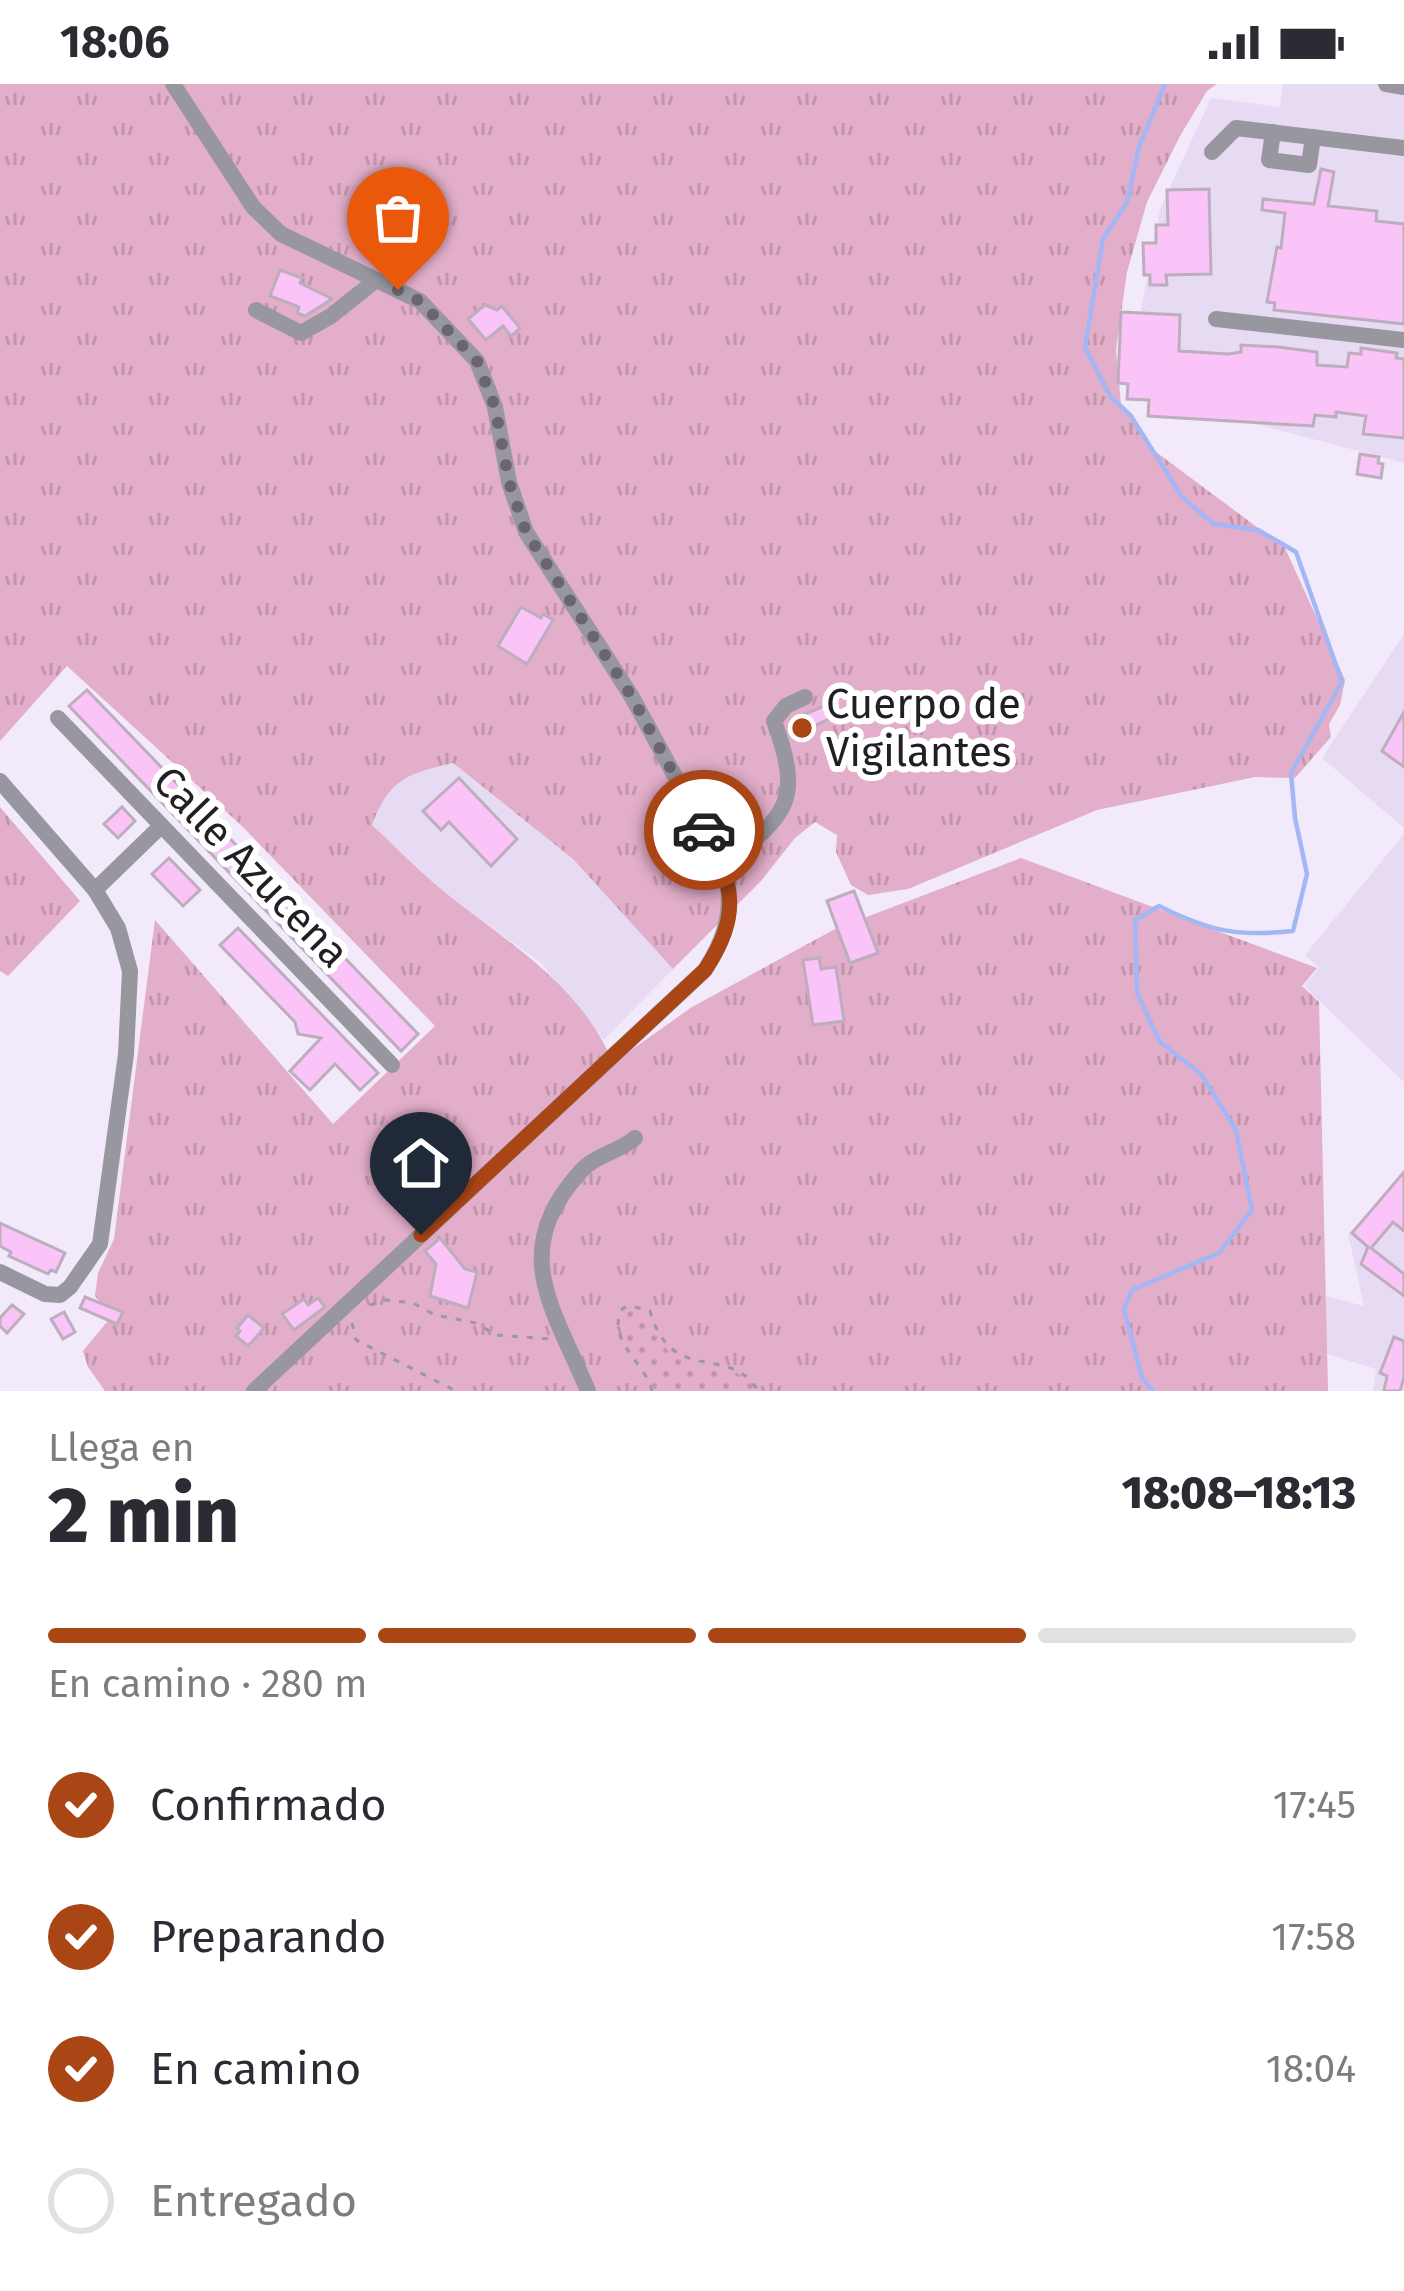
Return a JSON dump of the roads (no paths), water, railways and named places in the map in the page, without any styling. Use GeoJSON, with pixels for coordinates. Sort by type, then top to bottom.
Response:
{"type":"FeatureCollection","features":[{"type":"Feature","properties":{"kind":"street"},"geometry":{"type":"LineString","coordinates":[[173,84],[253,207],[281,234],[420,301],[477,361],[495,407],[509,482],[526,532],[632,697],[723,865],[730,899],[729,928],[705,970],[254,1391]]}},
{"type":"Feature","properties":{"kind":"street"},"geometry":{"type":"LineString","coordinates":[[1386,84],[1404,87]]}},
{"type":"Feature","properties":{"kind":"street"},"geometry":{"type":"LineString","coordinates":[[1212,152],[1236,128],[1404,148]]}},
{"type":"Feature","properties":{"kind":"street"},"geometry":{"type":"LineString","coordinates":[[1273,132],[1269,160],[1309,165],[1313,137]]}},
{"type":"Feature","properties":{"kind":"street"},"geometry":{"type":"LineString","coordinates":[[256,310],[302,333],[376,280]]}},
{"type":"Feature","properties":{"kind":"street"},"geometry":{"type":"LineString","coordinates":[[1216,319],[1404,340]]}},
{"type":"Feature","properties":{"kind":"street"},"geometry":{"type":"LineString","coordinates":[[723,865],[770,828],[785,805],[790,787],[787,756],[774,721],[786,706],[805,697]]}},
{"type":"Feature","properties":{"kind":"street","name":"Calle Azucena"},"geometry":{"type":"LineString","coordinates":[[61,729],[392,1066]]}},
{"type":"Feature","properties":{"kind":"street"},"geometry":{"type":"LineString","coordinates":[[0,781],[95,890],[118,928],[130,971],[125,1054],[100,1244],[60,1295],[45,1294],[0,1271]]}},
{"type":"Feature","properties":{"kind":"street"},"geometry":{"type":"LineString","coordinates":[[95,890],[161,826]]}},
{"type":"Feature","properties":{"kind":"street"},"geometry":{"type":"LineString","coordinates":[[588,1391],[546,1298],[538,1257],[547,1226],[583,1168],[619,1152],[635,1138]]}},
{"type":"Feature","properties":{"kind":"waterway"},"geometry":{"type":"LineString","coordinates":[[1153,1391],[1142,1378],[1124,1309],[1132,1290],[1219,1253],[1252,1210],[1236,1130],[1201,1074],[1160,1042],[1137,993],[1135,920],[1159,906],[1223,930],[1293,931],[1307,874],[1291,773],[1342,682],[1296,552],[1258,530],[1214,524],[1182,497],[1131,416],[1110,396],[1085,347],[1103,239],[1127,202],[1139,147],[1165,84]]}},
{"type":"Feature","properties":{"kind":"place","name":"Cuerpo de Vigilantes"},"geometry":{"type":"Point","coordinates":[802,728]}}]}
